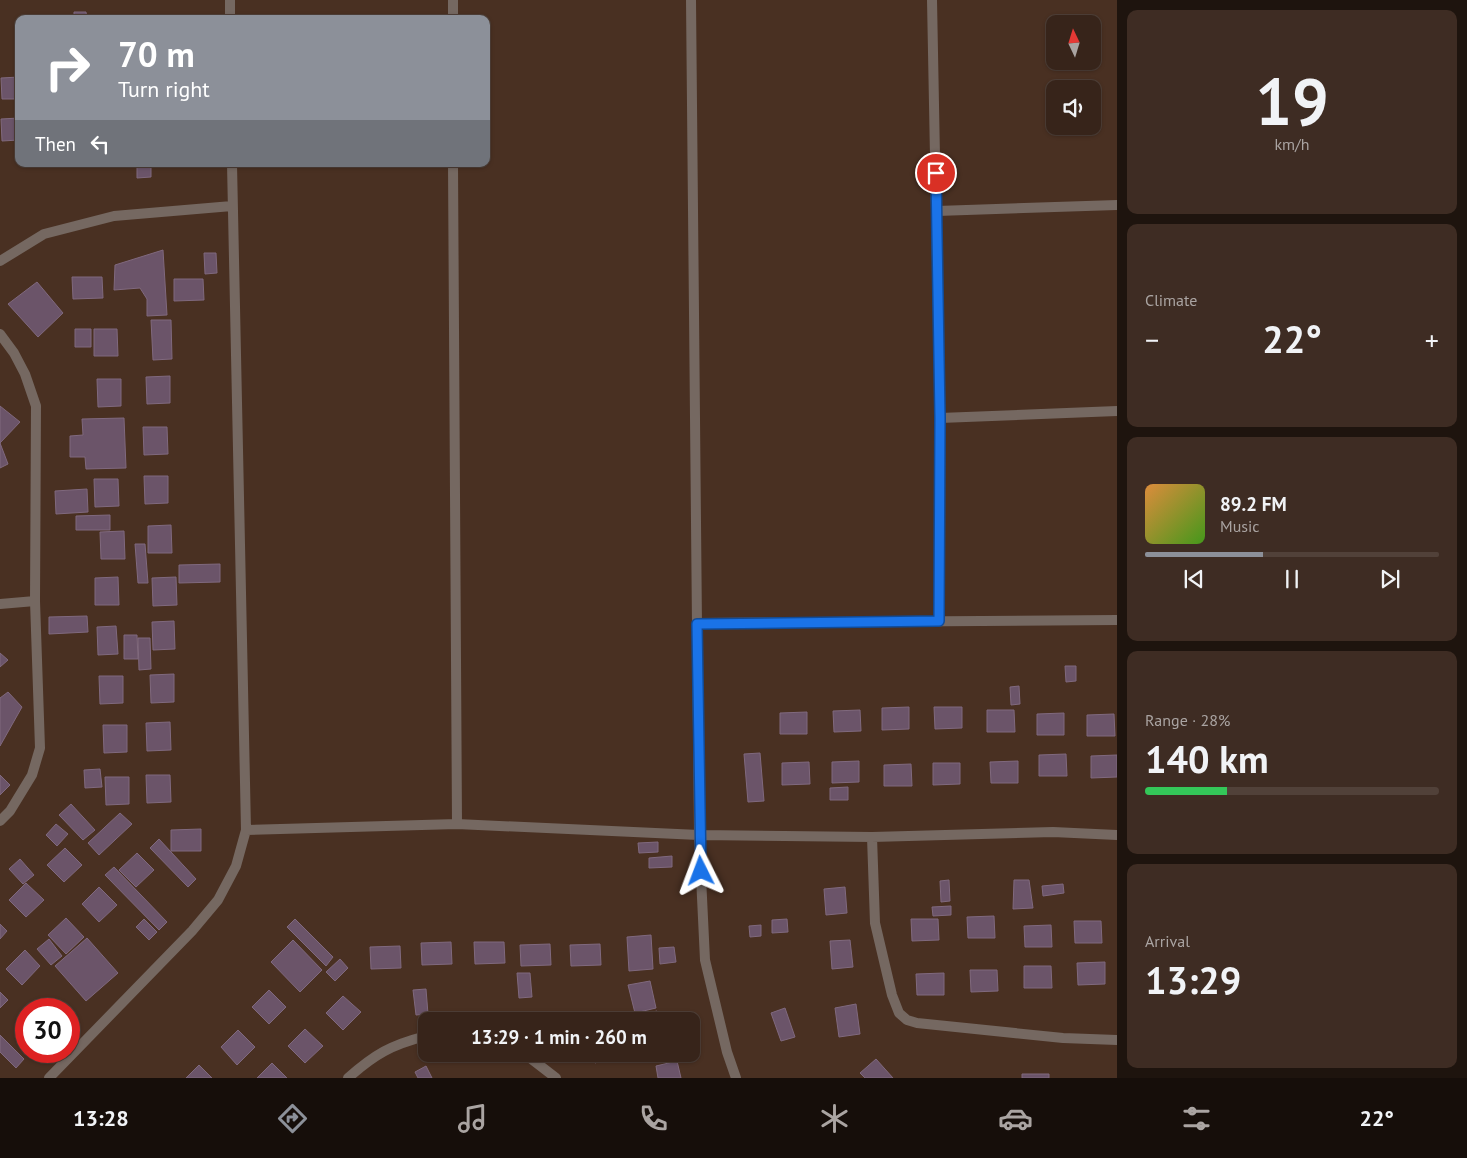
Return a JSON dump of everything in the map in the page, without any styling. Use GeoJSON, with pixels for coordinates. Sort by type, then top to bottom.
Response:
{"type":"FeatureCollection","features":[{"type":"Feature","properties":{"kind":"street"},"geometry":{"type":"LineString","coordinates":[[230,0],[230,15]]}},
{"type":"Feature","properties":{"kind":"street"},"geometry":{"type":"LineString","coordinates":[[452,0],[453,15]]}},
{"type":"Feature","properties":{"kind":"street"},"geometry":{"type":"LineString","coordinates":[[691,0],[699,835],[705,960],[727,1052],[736,1078]]}},
{"type":"Feature","properties":{"kind":"street"},"geometry":{"type":"LineString","coordinates":[[932,0],[940,418],[939,621]]}},
{"type":"Feature","properties":{"kind":"street"},"geometry":{"type":"LineString","coordinates":[[49,1078],[192,931],[218,900],[236,866],[246,830],[232,167]]}},
{"type":"Feature","properties":{"kind":"street"},"geometry":{"type":"LineString","coordinates":[[453,167],[457,824]]}},
{"type":"Feature","properties":{"kind":"street"},"geometry":{"type":"LineString","coordinates":[[937,211],[1117,205]]}},
{"type":"Feature","properties":{"kind":"street"},"geometry":{"type":"LineString","coordinates":[[0,261],[44,234],[114,216],[232,206]]}},
{"type":"Feature","properties":{"kind":"street"},"geometry":{"type":"LineString","coordinates":[[0,334],[14,353],[25,374],[36,406],[35,601],[40,748],[32,775],[10,811],[0,821]]}},
{"type":"Feature","properties":{"kind":"street"},"geometry":{"type":"LineString","coordinates":[[940,418],[1117,411]]}},
{"type":"Feature","properties":{"kind":"street"},"geometry":{"type":"LineString","coordinates":[[0,604],[35,601]]}},
{"type":"Feature","properties":{"kind":"street"},"geometry":{"type":"LineString","coordinates":[[697,624],[1117,620]]}},
{"type":"Feature","properties":{"kind":"street"},"geometry":{"type":"LineString","coordinates":[[246,830],[457,824],[699,835],[872,837],[1053,832],[1117,835]]}},
{"type":"Feature","properties":{"kind":"street"},"geometry":{"type":"LineString","coordinates":[[872,837],[874,923],[894,1005],[907,1020],[917,1023],[1063,1038],[1117,1040]]}},
{"type":"Feature","properties":{"kind":"street"},"geometry":{"type":"LineString","coordinates":[[348,1078],[372,1056],[402,1042],[418,1038]]}},
{"type":"Feature","properties":{"kind":"street"},"geometry":{"type":"LineString","coordinates":[[535,1062],[556,1078]]}},
{"type":"Feature","properties":{"kind":"building"},"geometry":{"type":"Polygon","coordinates":[[[74,12],[86,12],[86,15],[74,15],[74,12]]]}},
{"type":"Feature","properties":{"kind":"building"},"geometry":{"type":"Polygon","coordinates":[[[15,77],[15,99],[2,99],[1,78],[15,77]]]}},
{"type":"Feature","properties":{"kind":"building"},"geometry":{"type":"Polygon","coordinates":[[[15,118],[15,140],[2,141],[1,119],[15,118]]]}},
{"type":"Feature","properties":{"kind":"building"},"geometry":{"type":"Polygon","coordinates":[[[137,167],[151,167],[151,177],[137,178],[137,167]]]}},
{"type":"Feature","properties":{"kind":"building"},"geometry":{"type":"Polygon","coordinates":[[[163,250],[167,315],[147,316],[147,299],[140,288],[114,290],[115,265],[163,250]]]}},
{"type":"Feature","properties":{"kind":"building"},"geometry":{"type":"Polygon","coordinates":[[[204,253],[216,253],[217,273],[205,274],[204,253]]]}},
{"type":"Feature","properties":{"kind":"building"},"geometry":{"type":"Polygon","coordinates":[[[72,277],[102,277],[103,298],[73,299],[72,277]]]}},
{"type":"Feature","properties":{"kind":"building"},"geometry":{"type":"Polygon","coordinates":[[[174,279],[203,279],[204,300],[174,301],[174,279]]]}},
{"type":"Feature","properties":{"kind":"building"},"geometry":{"type":"Polygon","coordinates":[[[37,282],[63,313],[38,337],[8,304],[37,282]]]}},
{"type":"Feature","properties":{"kind":"building"},"geometry":{"type":"Polygon","coordinates":[[[151,320],[171,320],[172,359],[153,360],[151,320]]]}},
{"type":"Feature","properties":{"kind":"building"},"geometry":{"type":"Polygon","coordinates":[[[75,329],[91,329],[91,347],[75,347],[75,329]]]}},
{"type":"Feature","properties":{"kind":"building"},"geometry":{"type":"Polygon","coordinates":[[[94,329],[117,329],[118,356],[94,356],[94,329]]]}},
{"type":"Feature","properties":{"kind":"building"},"geometry":{"type":"Polygon","coordinates":[[[170,376],[170,403],[147,404],[146,377],[170,376]]]}},
{"type":"Feature","properties":{"kind":"building"},"geometry":{"type":"Polygon","coordinates":[[[97,379],[121,379],[121,406],[98,407],[97,379]]]}},
{"type":"Feature","properties":{"kind":"building"},"geometry":{"type":"Polygon","coordinates":[[[0,406],[20,422],[0,443],[0,406]]]}},
{"type":"Feature","properties":{"kind":"building"},"geometry":{"type":"Polygon","coordinates":[[[124,418],[126,468],[86,469],[85,457],[70,457],[70,436],[83,435],[82,419],[124,418]]]}},
{"type":"Feature","properties":{"kind":"building"},"geometry":{"type":"Polygon","coordinates":[[[143,427],[167,427],[168,454],[144,455],[143,427]]]}},
{"type":"Feature","properties":{"kind":"building"},"geometry":{"type":"Polygon","coordinates":[[[0,443],[8,464],[0,468],[0,443]]]}},
{"type":"Feature","properties":{"kind":"building"},"geometry":{"type":"Polygon","coordinates":[[[144,476],[168,476],[168,503],[145,504],[144,476]]]}},
{"type":"Feature","properties":{"kind":"building"},"geometry":{"type":"Polygon","coordinates":[[[94,479],[118,479],[119,506],[95,507],[94,479]]]}},
{"type":"Feature","properties":{"kind":"building"},"geometry":{"type":"Polygon","coordinates":[[[87,489],[88,512],[56,514],[55,491],[87,489]]]}},
{"type":"Feature","properties":{"kind":"building"},"geometry":{"type":"Polygon","coordinates":[[[110,515],[110,530],[76,530],[76,516],[110,515]]]}},
{"type":"Feature","properties":{"kind":"building"},"geometry":{"type":"Polygon","coordinates":[[[171,525],[172,553],[148,553],[148,526],[171,525]]]}},
{"type":"Feature","properties":{"kind":"building"},"geometry":{"type":"Polygon","coordinates":[[[124,531],[125,559],[101,559],[100,532],[124,531]]]}},
{"type":"Feature","properties":{"kind":"building"},"geometry":{"type":"Polygon","coordinates":[[[135,544],[145,544],[148,583],[138,583],[135,544]]]}},
{"type":"Feature","properties":{"kind":"building"},"geometry":{"type":"Polygon","coordinates":[[[220,564],[220,582],[179,583],[179,565],[220,564]]]}},
{"type":"Feature","properties":{"kind":"building"},"geometry":{"type":"Polygon","coordinates":[[[118,577],[119,605],[95,605],[95,578],[118,577]]]}},
{"type":"Feature","properties":{"kind":"building"},"geometry":{"type":"Polygon","coordinates":[[[176,577],[177,605],[153,606],[152,578],[176,577]]]}},
{"type":"Feature","properties":{"kind":"building"},"geometry":{"type":"Polygon","coordinates":[[[87,616],[88,632],[49,634],[49,617],[87,616]]]}},
{"type":"Feature","properties":{"kind":"building"},"geometry":{"type":"Polygon","coordinates":[[[174,621],[175,649],[153,650],[152,622],[174,621]]]}},
{"type":"Feature","properties":{"kind":"building"},"geometry":{"type":"Polygon","coordinates":[[[116,626],[118,654],[98,655],[97,627],[116,626]]]}},
{"type":"Feature","properties":{"kind":"building"},"geometry":{"type":"Polygon","coordinates":[[[124,635],[137,635],[138,659],[124,659],[124,635]]]}},
{"type":"Feature","properties":{"kind":"building"},"geometry":{"type":"Polygon","coordinates":[[[138,638],[150,638],[151,669],[139,670],[138,638]]]}},
{"type":"Feature","properties":{"kind":"building"},"geometry":{"type":"Polygon","coordinates":[[[0,653],[8,660],[0,667],[0,653]]]}},
{"type":"Feature","properties":{"kind":"building"},"geometry":{"type":"Polygon","coordinates":[[[1065,666],[1076,666],[1076,681],[1066,682],[1065,666]]]}},
{"type":"Feature","properties":{"kind":"building"},"geometry":{"type":"Polygon","coordinates":[[[174,674],[174,702],[151,703],[150,675],[174,674]]]}},
{"type":"Feature","properties":{"kind":"building"},"geometry":{"type":"Polygon","coordinates":[[[99,676],[123,676],[123,703],[100,704],[99,676]]]}},
{"type":"Feature","properties":{"kind":"building"},"geometry":{"type":"Polygon","coordinates":[[[1019,686],[1020,704],[1011,705],[1010,687],[1019,686]]]}},
{"type":"Feature","properties":{"kind":"building"},"geometry":{"type":"Polygon","coordinates":[[[8,692],[22,707],[0,746],[0,698],[8,692]]]}},
{"type":"Feature","properties":{"kind":"building"},"geometry":{"type":"Polygon","coordinates":[[[909,707],[909,729],[882,730],[882,708],[909,707]]]}},
{"type":"Feature","properties":{"kind":"building"},"geometry":{"type":"Polygon","coordinates":[[[934,707],[962,707],[962,728],[935,729],[934,707]]]}},
{"type":"Feature","properties":{"kind":"building"},"geometry":{"type":"Polygon","coordinates":[[[860,710],[861,731],[834,732],[833,711],[860,710]]]}},
{"type":"Feature","properties":{"kind":"building"},"geometry":{"type":"Polygon","coordinates":[[[987,710],[1014,710],[1015,732],[987,732],[987,710]]]}},
{"type":"Feature","properties":{"kind":"building"},"geometry":{"type":"Polygon","coordinates":[[[807,712],[807,734],[780,734],[780,713],[807,712]]]}},
{"type":"Feature","properties":{"kind":"building"},"geometry":{"type":"Polygon","coordinates":[[[1064,713],[1064,735],[1037,735],[1037,714],[1064,713]]]}},
{"type":"Feature","properties":{"kind":"building"},"geometry":{"type":"Polygon","coordinates":[[[1114,714],[1115,736],[1087,736],[1087,715],[1114,714]]]}},
{"type":"Feature","properties":{"kind":"building"},"geometry":{"type":"Polygon","coordinates":[[[170,722],[171,750],[147,751],[146,723],[170,722]]]}},
{"type":"Feature","properties":{"kind":"building"},"geometry":{"type":"Polygon","coordinates":[[[103,725],[127,725],[127,752],[104,753],[103,725]]]}},
{"type":"Feature","properties":{"kind":"building"},"geometry":{"type":"Polygon","coordinates":[[[760,753],[764,801],[748,802],[744,754],[760,753]]]}},
{"type":"Feature","properties":{"kind":"building"},"geometry":{"type":"Polygon","coordinates":[[[1066,754],[1067,776],[1039,776],[1039,755],[1066,754]]]}},
{"type":"Feature","properties":{"kind":"building"},"geometry":{"type":"Polygon","coordinates":[[[1117,755],[1117,777],[1091,778],[1091,756],[1117,755]]]}},
{"type":"Feature","properties":{"kind":"building"},"geometry":{"type":"Polygon","coordinates":[[[859,761],[859,782],[832,783],[832,762],[859,761]]]}},
{"type":"Feature","properties":{"kind":"building"},"geometry":{"type":"Polygon","coordinates":[[[1018,761],[1018,783],[991,783],[990,762],[1018,761]]]}},
{"type":"Feature","properties":{"kind":"building"},"geometry":{"type":"Polygon","coordinates":[[[809,762],[810,784],[782,785],[782,763],[809,762]]]}},
{"type":"Feature","properties":{"kind":"building"},"geometry":{"type":"Polygon","coordinates":[[[933,763],[960,763],[960,784],[933,785],[933,763]]]}},
{"type":"Feature","properties":{"kind":"building"},"geometry":{"type":"Polygon","coordinates":[[[911,764],[912,786],[884,786],[884,765],[911,764]]]}},
{"type":"Feature","properties":{"kind":"building"},"geometry":{"type":"Polygon","coordinates":[[[100,769],[102,787],[85,788],[84,770],[100,769]]]}},
{"type":"Feature","properties":{"kind":"building"},"geometry":{"type":"Polygon","coordinates":[[[0,775],[10,785],[0,795],[0,775]]]}},
{"type":"Feature","properties":{"kind":"building"},"geometry":{"type":"Polygon","coordinates":[[[146,775],[170,775],[171,802],[147,803],[146,775]]]}},
{"type":"Feature","properties":{"kind":"building"},"geometry":{"type":"Polygon","coordinates":[[[105,777],[129,777],[129,804],[106,805],[105,777]]]}},
{"type":"Feature","properties":{"kind":"building"},"geometry":{"type":"Polygon","coordinates":[[[848,787],[848,800],[830,800],[830,788],[848,787]]]}},
{"type":"Feature","properties":{"kind":"building"},"geometry":{"type":"Polygon","coordinates":[[[71,804],[95,830],[83,840],[59,815],[71,804]]]}},
{"type":"Feature","properties":{"kind":"building"},"geometry":{"type":"Polygon","coordinates":[[[120,813],[132,824],[99,855],[88,843],[120,813]]]}},
{"type":"Feature","properties":{"kind":"building"},"geometry":{"type":"Polygon","coordinates":[[[56,824],[68,834],[57,846],[46,835],[56,824]]]}},
{"type":"Feature","properties":{"kind":"building"},"geometry":{"type":"Polygon","coordinates":[[[201,829],[201,851],[171,851],[171,830],[201,829]]]}},
{"type":"Feature","properties":{"kind":"building"},"geometry":{"type":"Polygon","coordinates":[[[159,839],[196,879],[188,887],[150,848],[159,839]]]}},
{"type":"Feature","properties":{"kind":"building"},"geometry":{"type":"Polygon","coordinates":[[[658,842],[658,852],[639,853],[638,843],[658,842]]]}},
{"type":"Feature","properties":{"kind":"building"},"geometry":{"type":"Polygon","coordinates":[[[65,848],[82,865],[64,882],[47,865],[65,848]]]}},
{"type":"Feature","properties":{"kind":"building"},"geometry":{"type":"Polygon","coordinates":[[[137,853],[154,870],[136,887],[119,870],[137,853]]]}},
{"type":"Feature","properties":{"kind":"building"},"geometry":{"type":"Polygon","coordinates":[[[672,856],[672,867],[649,868],[649,858],[672,856]]]}},
{"type":"Feature","properties":{"kind":"building"},"geometry":{"type":"Polygon","coordinates":[[[20,859],[34,875],[23,884],[9,869],[20,859]]]}},
{"type":"Feature","properties":{"kind":"building"},"geometry":{"type":"Polygon","coordinates":[[[114,867],[167,922],[159,930],[105,875],[114,867]]]}},
{"type":"Feature","properties":{"kind":"building"},"geometry":{"type":"Polygon","coordinates":[[[949,880],[950,901],[941,902],[940,881],[949,880]]]}},
{"type":"Feature","properties":{"kind":"building"},"geometry":{"type":"Polygon","coordinates":[[[1014,880],[1029,880],[1033,908],[1013,909],[1014,880]]]}},
{"type":"Feature","properties":{"kind":"building"},"geometry":{"type":"Polygon","coordinates":[[[26,883],[44,900],[26,917],[9,900],[26,883]]]}},
{"type":"Feature","properties":{"kind":"building"},"geometry":{"type":"Polygon","coordinates":[[[1063,884],[1064,893],[1043,896],[1042,886],[1063,884]]]}},
{"type":"Feature","properties":{"kind":"building"},"geometry":{"type":"Polygon","coordinates":[[[99,887],[117,905],[99,922],[82,904],[99,887]]]}},
{"type":"Feature","properties":{"kind":"building"},"geometry":{"type":"Polygon","coordinates":[[[845,887],[847,913],[826,915],[824,889],[845,887]]]}},
{"type":"Feature","properties":{"kind":"building"},"geometry":{"type":"Polygon","coordinates":[[[951,906],[951,915],[933,916],[932,907],[951,906]]]}},
{"type":"Feature","properties":{"kind":"building"},"geometry":{"type":"Polygon","coordinates":[[[994,916],[995,938],[968,938],[967,917],[994,916]]]}},
{"type":"Feature","properties":{"kind":"building"},"geometry":{"type":"Polygon","coordinates":[[[66,918],[84,937],[66,954],[48,935],[66,918]]]}},
{"type":"Feature","properties":{"kind":"building"},"geometry":{"type":"Polygon","coordinates":[[[144,919],[157,932],[149,940],[136,927],[144,919]]]}},
{"type":"Feature","properties":{"kind":"building"},"geometry":{"type":"Polygon","coordinates":[[[295,919],[333,957],[326,966],[287,927],[295,919]]]}},
{"type":"Feature","properties":{"kind":"building"},"geometry":{"type":"Polygon","coordinates":[[[787,919],[788,932],[772,933],[772,920],[787,919]]]}},
{"type":"Feature","properties":{"kind":"building"},"geometry":{"type":"Polygon","coordinates":[[[911,919],[938,919],[939,940],[912,941],[911,919]]]}},
{"type":"Feature","properties":{"kind":"building"},"geometry":{"type":"Polygon","coordinates":[[[1074,921],[1101,921],[1102,943],[1075,943],[1074,921]]]}},
{"type":"Feature","properties":{"kind":"building"},"geometry":{"type":"Polygon","coordinates":[[[0,924],[7,931],[0,939],[0,924]]]}},
{"type":"Feature","properties":{"kind":"building"},"geometry":{"type":"Polygon","coordinates":[[[761,925],[761,936],[750,937],[749,926],[761,925]]]}},
{"type":"Feature","properties":{"kind":"building"},"geometry":{"type":"Polygon","coordinates":[[[1051,925],[1052,947],[1025,947],[1024,926],[1051,925]]]}},
{"type":"Feature","properties":{"kind":"building"},"geometry":{"type":"Polygon","coordinates":[[[651,935],[653,969],[629,971],[627,937],[651,935]]]}},
{"type":"Feature","properties":{"kind":"building"},"geometry":{"type":"Polygon","coordinates":[[[87,938],[118,973],[86,1001],[55,966],[87,938]]]}},
{"type":"Feature","properties":{"kind":"building"},"geometry":{"type":"Polygon","coordinates":[[[49,939],[62,956],[51,965],[37,949],[49,939]]]}},
{"type":"Feature","properties":{"kind":"building"},"geometry":{"type":"Polygon","coordinates":[[[293,940],[322,970],[300,992],[271,962],[293,940]]]}},
{"type":"Feature","properties":{"kind":"building"},"geometry":{"type":"Polygon","coordinates":[[[850,940],[853,967],[832,969],[830,941],[850,940]]]}},
{"type":"Feature","properties":{"kind":"building"},"geometry":{"type":"Polygon","coordinates":[[[451,942],[452,964],[422,965],[421,943],[451,942]]]}},
{"type":"Feature","properties":{"kind":"building"},"geometry":{"type":"Polygon","coordinates":[[[474,942],[504,942],[505,963],[475,964],[474,942]]]}},
{"type":"Feature","properties":{"kind":"building"},"geometry":{"type":"Polygon","coordinates":[[[550,944],[551,965],[521,966],[520,945],[550,944]]]}},
{"type":"Feature","properties":{"kind":"building"},"geometry":{"type":"Polygon","coordinates":[[[600,944],[601,965],[571,966],[570,945],[600,944]]]}},
{"type":"Feature","properties":{"kind":"building"},"geometry":{"type":"Polygon","coordinates":[[[400,946],[401,968],[371,969],[370,947],[400,946]]]}},
{"type":"Feature","properties":{"kind":"building"},"geometry":{"type":"Polygon","coordinates":[[[674,947],[676,962],[660,964],[659,948],[674,947]]]}},
{"type":"Feature","properties":{"kind":"building"},"geometry":{"type":"Polygon","coordinates":[[[25,950],[40,966],[22,985],[6,969],[25,950]]]}},
{"type":"Feature","properties":{"kind":"building"},"geometry":{"type":"Polygon","coordinates":[[[340,959],[348,968],[335,981],[326,972],[340,959]]]}},
{"type":"Feature","properties":{"kind":"building"},"geometry":{"type":"Polygon","coordinates":[[[1105,962],[1105,984],[1078,985],[1077,963],[1105,962]]]}},
{"type":"Feature","properties":{"kind":"building"},"geometry":{"type":"Polygon","coordinates":[[[1024,966],[1051,966],[1052,988],[1024,988],[1024,966]]]}},
{"type":"Feature","properties":{"kind":"building"},"geometry":{"type":"Polygon","coordinates":[[[970,970],[997,970],[998,991],[971,992],[970,970]]]}},
{"type":"Feature","properties":{"kind":"building"},"geometry":{"type":"Polygon","coordinates":[[[517,973],[530,973],[532,997],[519,998],[517,973]]]}},
{"type":"Feature","properties":{"kind":"building"},"geometry":{"type":"Polygon","coordinates":[[[944,973],[944,995],[917,995],[916,974],[944,973]]]}},
{"type":"Feature","properties":{"kind":"building"},"geometry":{"type":"Polygon","coordinates":[[[650,981],[656,1008],[635,1012],[628,985],[650,981]]]}},
{"type":"Feature","properties":{"kind":"building"},"geometry":{"type":"Polygon","coordinates":[[[426,989],[428,1012],[418,1012],[418,1015],[416,1015],[413,990],[426,989]]]}},
{"type":"Feature","properties":{"kind":"building"},"geometry":{"type":"Polygon","coordinates":[[[269,990],[286,1007],[269,1024],[252,1007],[269,990]]]}},
{"type":"Feature","properties":{"kind":"building"},"geometry":{"type":"Polygon","coordinates":[[[0,992],[8,1000],[0,1008],[0,992]]]}},
{"type":"Feature","properties":{"kind":"building"},"geometry":{"type":"Polygon","coordinates":[[[343,996],[361,1012],[343,1030],[326,1013],[343,996]]]}},
{"type":"Feature","properties":{"kind":"building"},"geometry":{"type":"Polygon","coordinates":[[[856,1004],[860,1034],[839,1037],[835,1008],[856,1004]]]}},
{"type":"Feature","properties":{"kind":"building"},"geometry":{"type":"Polygon","coordinates":[[[785,1008],[795,1037],[781,1041],[771,1013],[785,1008]]]}},
{"type":"Feature","properties":{"kind":"building"},"geometry":{"type":"Polygon","coordinates":[[[305,1029],[323,1046],[305,1063],[288,1046],[305,1029]]]}},
{"type":"Feature","properties":{"kind":"building"},"geometry":{"type":"Polygon","coordinates":[[[238,1030],[255,1047],[237,1065],[221,1047],[238,1030]]]}},
{"type":"Feature","properties":{"kind":"building"},"geometry":{"type":"Polygon","coordinates":[[[0,1035],[15,1050],[15,1063],[20,1063],[16,1068],[0,1052],[0,1035]]]}},
{"type":"Feature","properties":{"kind":"building"},"geometry":{"type":"Polygon","coordinates":[[[876,1059],[893,1078],[865,1078],[860,1073],[876,1059]]]}},
{"type":"Feature","properties":{"kind":"building"},"geometry":{"type":"Polygon","coordinates":[[[677,1062],[681,1078],[658,1078],[656,1066],[677,1062]]]}},
{"type":"Feature","properties":{"kind":"building"},"geometry":{"type":"Polygon","coordinates":[[[272,1063],[287,1078],[257,1078],[272,1063]]]}},
{"type":"Feature","properties":{"kind":"building"},"geometry":{"type":"Polygon","coordinates":[[[199,1065],[212,1078],[186,1078],[199,1065]]]}},
{"type":"Feature","properties":{"kind":"building"},"geometry":{"type":"Polygon","coordinates":[[[426,1066],[432,1078],[418,1078],[415,1072],[426,1066]]]}},
{"type":"Feature","properties":{"kind":"building"},"geometry":{"type":"Polygon","coordinates":[[[1022,1074],[1049,1074],[1049,1078],[1022,1078],[1022,1074]]]}},
{"type":"Feature","properties":{"kind":"route"},"geometry":{"type":"LineString","coordinates":[[701,871],[697,624],[939,621],[940,418],[936,173]]}}]}
